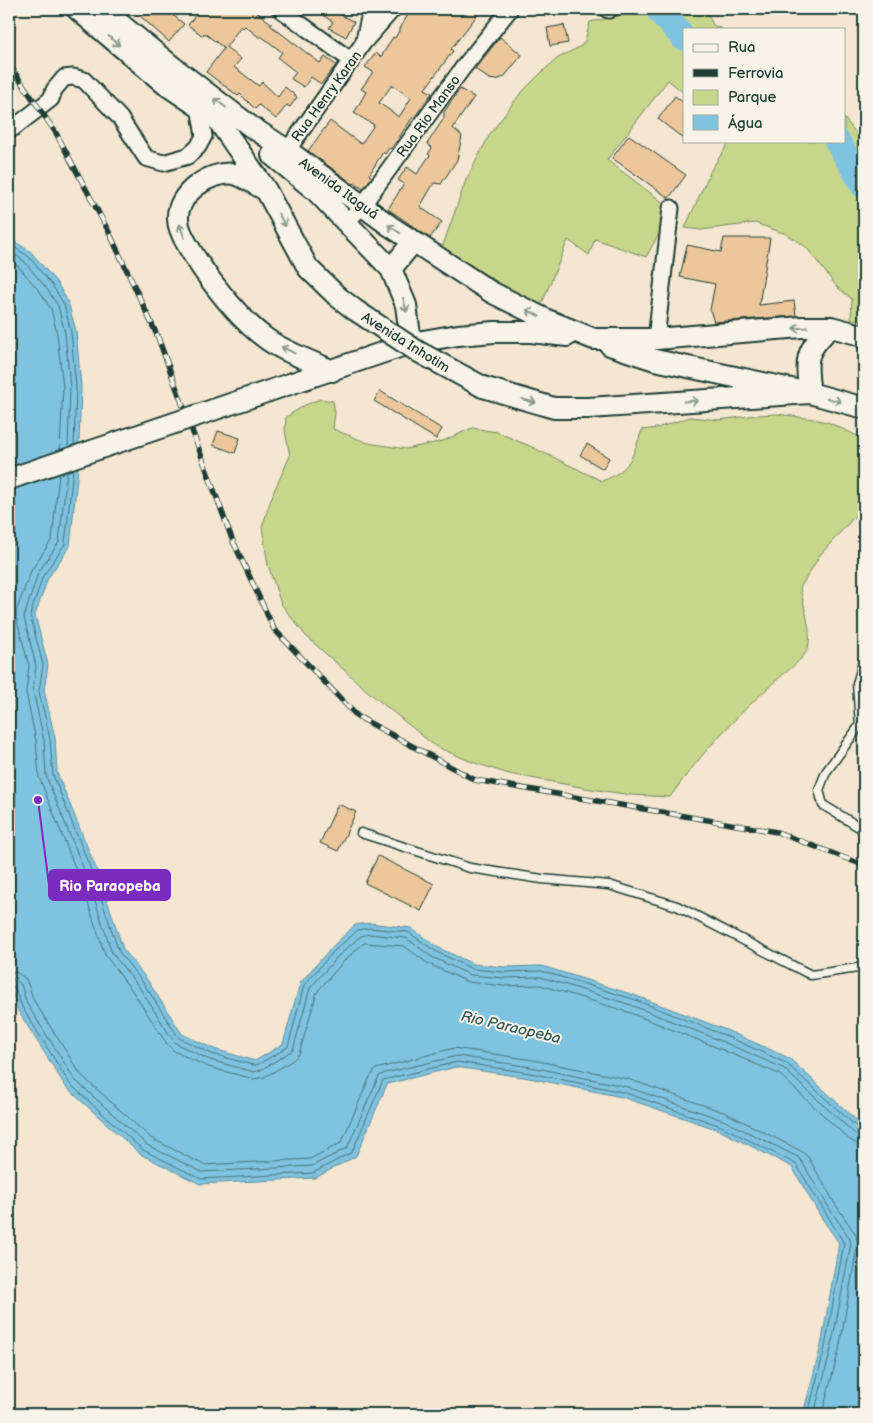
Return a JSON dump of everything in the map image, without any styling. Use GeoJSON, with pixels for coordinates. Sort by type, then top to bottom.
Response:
{"type":"FeatureCollection","features":[{"type":"Feature","properties":{"kind":"main road","name":"Avenida Inhotim"},"geometry":{"type":"LineString","coordinates":[[77,9],[165,84],[217,119],[266,190],[308,268],[338,297],[417,351],[483,387],[554,408],[589,408],[810,393],[862,404]]}},
{"type":"Feature","properties":{"kind":"main road","name":"Avenida Itaguá"},"geometry":{"type":"LineString","coordinates":[[102,9],[250,126],[284,156],[491,292],[547,320],[594,339]]}},
{"type":"Feature","properties":{"kind":"main road"},"geometry":{"type":"LineString","coordinates":[[217,119],[284,156],[391,269],[406,305],[411,344]]}},
{"type":"Feature","properties":{"kind":"main road"},"geometry":{"type":"LineString","coordinates":[[266,190],[235,174],[213,177],[185,195],[178,218],[180,227],[193,254],[218,288],[247,322],[265,338],[332,371]]}},
{"type":"Feature","properties":{"kind":"main road"},"geometry":{"type":"LineString","coordinates":[[391,269],[413,242]]}},
{"type":"Feature","properties":{"kind":"main road"},"geometry":{"type":"LineString","coordinates":[[9,479],[411,344],[458,335],[494,332],[531,332],[594,339],[656,339],[802,327],[831,328],[861,335],[864,338]]}},
{"type":"Feature","properties":{"kind":"main road"},"geometry":{"type":"LineString","coordinates":[[594,339],[655,360],[810,393],[807,372],[808,355],[815,342],[831,328]]}},
{"type":"Feature","properties":{"kind":"street"},"geometry":{"type":"LineString","coordinates":[[280,9],[352,61]]}},
{"type":"Feature","properties":{"kind":"street","name":"Rua Henry Karan"},"geometry":{"type":"LineString","coordinates":[[364,42],[371,9]]}},
{"type":"Feature","properties":{"kind":"street","name":"Rua Henry Karan"},"geometry":{"type":"LineString","coordinates":[[284,156],[364,42],[392,9]]}},
{"type":"Feature","properties":{"kind":"street","name":"Rua Rio Manso"},"geometry":{"type":"LineString","coordinates":[[346,222],[362,206],[462,69],[510,9]]}},
{"type":"Feature","properties":{"kind":"street"},"geometry":{"type":"LineString","coordinates":[[12,130],[51,100],[54,90],[64,78],[73,77],[84,80],[120,118],[146,158],[163,163],[188,156],[198,147],[204,136],[199,107]]}},
{"type":"Feature","properties":{"kind":"street"},"geometry":{"type":"LineString","coordinates":[[656,339],[671,208]]}},
{"type":"Feature","properties":{"kind":"lane"},"geometry":{"type":"LineString","coordinates":[[864,659],[857,684],[862,727],[826,772],[819,790],[823,805],[864,830]]}},
{"type":"Feature","properties":{"kind":"lane"},"geometry":{"type":"LineString","coordinates":[[362,833],[470,868],[542,879],[609,885],[677,906],[811,975],[864,967]]}},
{"type":"Feature","properties":{"kind":"green space"},"geometry":{"type":"Polygon","coordinates":[[[620,9],[706,9],[713,25],[720,28],[683,28],[683,92],[668,80],[607,160],[665,204],[660,232],[646,257],[595,239],[589,255],[568,240],[540,308],[442,248],[466,180],[490,134],[520,94],[558,58],[581,46],[585,41],[590,22],[619,16],[620,9]]]}},
{"type":"Feature","properties":{"kind":"green space"},"geometry":{"type":"Polygon","coordinates":[[[846,120],[864,143],[864,321],[851,319],[852,299],[837,287],[806,247],[786,234],[755,223],[701,230],[685,228],[711,170],[729,142],[846,142],[846,120]]]}},
{"type":"Feature","properties":{"kind":"green space"},"geometry":{"type":"Polygon","coordinates":[[[320,399],[333,401],[335,413],[333,429],[368,443],[406,449],[443,441],[472,428],[497,432],[602,481],[612,477],[629,462],[642,430],[657,428],[690,417],[719,420],[777,414],[814,419],[830,423],[864,439],[864,506],[820,555],[800,588],[809,635],[806,652],[800,660],[749,705],[721,734],[670,797],[631,795],[509,774],[472,762],[435,746],[372,695],[306,636],[281,604],[268,565],[262,527],[274,491],[290,456],[285,431],[286,417],[305,405],[320,399]]]}},
{"type":"Feature","properties":{"kind":"water","name":"Rio Paraopeba"},"geometry":{"type":"Polygon","coordinates":[[[9,238],[31,252],[57,283],[68,302],[76,331],[81,387],[78,468],[70,546],[48,578],[35,615],[48,665],[44,690],[55,738],[57,773],[100,878],[123,949],[148,981],[182,1034],[214,1049],[255,1061],[283,1044],[300,983],[331,948],[355,925],[369,923],[411,928],[437,947],[473,964],[504,967],[542,966],[634,995],[726,1030],[789,1058],[864,1127],[864,1414],[803,1414],[821,1346],[839,1243],[821,1217],[792,1167],[719,1130],[622,1097],[529,1078],[456,1067],[387,1084],[356,1156],[315,1178],[200,1184],[140,1154],[66,1087],[17,1009],[9,983],[9,238]]]}},
{"type":"Feature","properties":{"kind":"building"},"geometry":{"type":"Polygon","coordinates":[[[145,9],[165,9],[184,24],[169,42],[140,16],[145,9]]]}},
{"type":"Feature","properties":{"kind":"building"},"geometry":{"type":"Polygon","coordinates":[[[200,9],[253,9],[272,24],[270,25],[320,63],[325,57],[336,65],[321,84],[311,77],[304,87],[291,79],[296,72],[278,58],[282,52],[261,36],[260,38],[245,26],[243,28],[241,26],[226,47],[241,59],[234,67],[259,86],[262,82],[278,97],[285,87],[297,97],[290,107],[287,105],[276,119],[259,105],[255,109],[240,94],[238,96],[206,72],[224,48],[204,33],[203,36],[188,25],[200,9]]]}},
{"type":"Feature","properties":{"kind":"building"},"geometry":{"type":"Polygon","coordinates":[[[314,9],[330,9],[354,22],[346,37],[329,28],[333,22],[314,9]]]}},
{"type":"Feature","properties":{"kind":"building"},"geometry":{"type":"Polygon","coordinates":[[[411,9],[482,9],[451,49],[453,51],[425,89],[432,93],[391,149],[389,148],[385,154],[383,152],[369,175],[372,177],[363,189],[353,184],[308,151],[330,121],[361,144],[374,125],[354,113],[366,92],[361,89],[373,72],[365,67],[376,53],[381,57],[393,37],[395,38],[411,9]],[[392,85],[379,103],[399,117],[411,98],[392,85]]]}},
{"type":"Feature","properties":{"kind":"building"},"geometry":{"type":"Polygon","coordinates":[[[564,25],[568,43],[550,46],[547,28],[564,25]]]}},
{"type":"Feature","properties":{"kind":"building"},"geometry":{"type":"Polygon","coordinates":[[[500,37],[522,55],[504,77],[496,80],[489,79],[475,69],[500,37]]]}},
{"type":"Feature","properties":{"kind":"building"},"geometry":{"type":"Polygon","coordinates":[[[460,89],[474,97],[453,128],[462,136],[457,160],[441,184],[434,183],[420,207],[442,222],[430,238],[388,209],[404,184],[398,180],[407,167],[417,174],[430,155],[428,154],[432,148],[427,144],[444,118],[444,112],[460,89]]]}},
{"type":"Feature","properties":{"kind":"building"},"geometry":{"type":"Polygon","coordinates":[[[675,96],[683,102],[683,138],[658,119],[675,96]]]}},
{"type":"Feature","properties":{"kind":"building"},"geometry":{"type":"Polygon","coordinates":[[[629,135],[686,175],[669,198],[612,158],[629,135]]]}},
{"type":"Feature","properties":{"kind":"building"},"geometry":{"type":"Polygon","coordinates":[[[724,238],[770,238],[759,305],[794,301],[796,316],[714,322],[710,310],[715,284],[680,277],[687,245],[721,252],[724,238]]]}},
{"type":"Feature","properties":{"kind":"building"},"geometry":{"type":"Polygon","coordinates":[[[380,391],[442,429],[436,439],[374,401],[380,391]]]}},
{"type":"Feature","properties":{"kind":"building"},"geometry":{"type":"Polygon","coordinates":[[[218,431],[240,438],[235,453],[213,445],[218,431]]]}},
{"type":"Feature","properties":{"kind":"building"},"geometry":{"type":"Polygon","coordinates":[[[587,444],[609,458],[603,469],[580,455],[587,444]]]}},
{"type":"Feature","properties":{"kind":"building"},"geometry":{"type":"Polygon","coordinates":[[[338,804],[356,812],[338,851],[320,843],[338,804]]]}},
{"type":"Feature","properties":{"kind":"building"},"geometry":{"type":"Polygon","coordinates":[[[378,856],[434,884],[421,911],[365,883],[378,856]]]}},
{"type":"Feature","properties":{"kind":"waterway"},"geometry":{"type":"LineString","coordinates":[[660,9],[660,12],[683,37]]}},
{"type":"Feature","properties":{"kind":"waterway"},"geometry":{"type":"LineString","coordinates":[[838,142],[864,186]]}},
{"type":"Feature","properties":{"kind":"railway"},"geometry":{"type":"LineString","coordinates":[[9,64],[56,133],[109,232],[157,335],[232,539],[274,629],[357,716],[475,780],[777,832],[864,867]]}},
{"type":"Feature","properties":{"kind":"place","name":"Rio Paraopeba"},"geometry":{"type":"Point","coordinates":[38,800]}}]}
